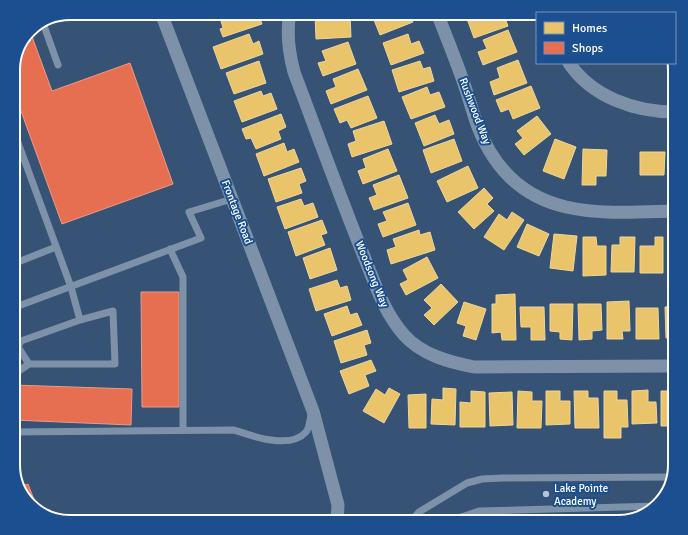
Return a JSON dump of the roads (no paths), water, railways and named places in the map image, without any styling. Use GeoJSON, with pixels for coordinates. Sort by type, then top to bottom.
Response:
{"type":"FeatureCollection","features":[{"type":"Feature","properties":{"kind":"street","name":"Frontage Road"},"geometry":{"type":"LineString","coordinates":[[164,20],[313,411],[338,505],[337,515]]}},
{"type":"Feature","properties":{"kind":"street","name":"Woodsong Way"},"geometry":{"type":"LineString","coordinates":[[289,20],[289,48],[294,72],[382,302],[390,318],[405,336],[417,346],[434,356],[474,367],[668,366]]}},
{"type":"Feature","properties":{"kind":"street","name":"Rushwood Way"},"geometry":{"type":"LineString","coordinates":[[440,20],[479,128],[493,156],[503,171],[514,182],[530,193],[546,201],[566,207],[593,211],[668,211]]}},
{"type":"Feature","properties":{"kind":"street"},"geometry":{"type":"LineString","coordinates":[[570,64],[578,74],[594,88],[609,97],[626,105],[649,110],[668,111]]}},
{"type":"Feature","properties":{"kind":"lane"},"geometry":{"type":"LineString","coordinates":[[44,27],[58,65]]}},
{"type":"Feature","properties":{"kind":"lane"},"geometry":{"type":"LineString","coordinates":[[20,148],[71,287],[80,320]]}},
{"type":"Feature","properties":{"kind":"lane"},"geometry":{"type":"LineString","coordinates":[[20,305],[201,238],[189,212],[232,199]]}},
{"type":"Feature","properties":{"kind":"lane"},"geometry":{"type":"LineString","coordinates":[[20,261],[56,247]]}},
{"type":"Feature","properties":{"kind":"lane"},"geometry":{"type":"LineString","coordinates":[[170,249],[183,277],[183,430]]}},
{"type":"Feature","properties":{"kind":"lane"},"geometry":{"type":"LineString","coordinates":[[20,342],[80,320],[113,311],[115,364],[29,364],[20,370]]}},
{"type":"Feature","properties":{"kind":"lane"},"geometry":{"type":"LineString","coordinates":[[20,354],[29,364]]}},
{"type":"Feature","properties":{"kind":"lane"},"geometry":{"type":"LineString","coordinates":[[20,432],[234,430],[259,438],[281,441],[297,438],[306,432],[313,411]]}},
{"type":"Feature","properties":{"kind":"lane"},"geometry":{"type":"LineString","coordinates":[[416,515],[467,483],[482,479],[666,477]]}},
{"type":"Feature","properties":{"kind":"lane"},"geometry":{"type":"LineString","coordinates":[[467,515],[478,511],[647,506]]}},
{"type":"Feature","properties":{"kind":"place","name":"Lake Pointe Academy"},"geometry":{"type":"Point","coordinates":[546,494]}}]}
